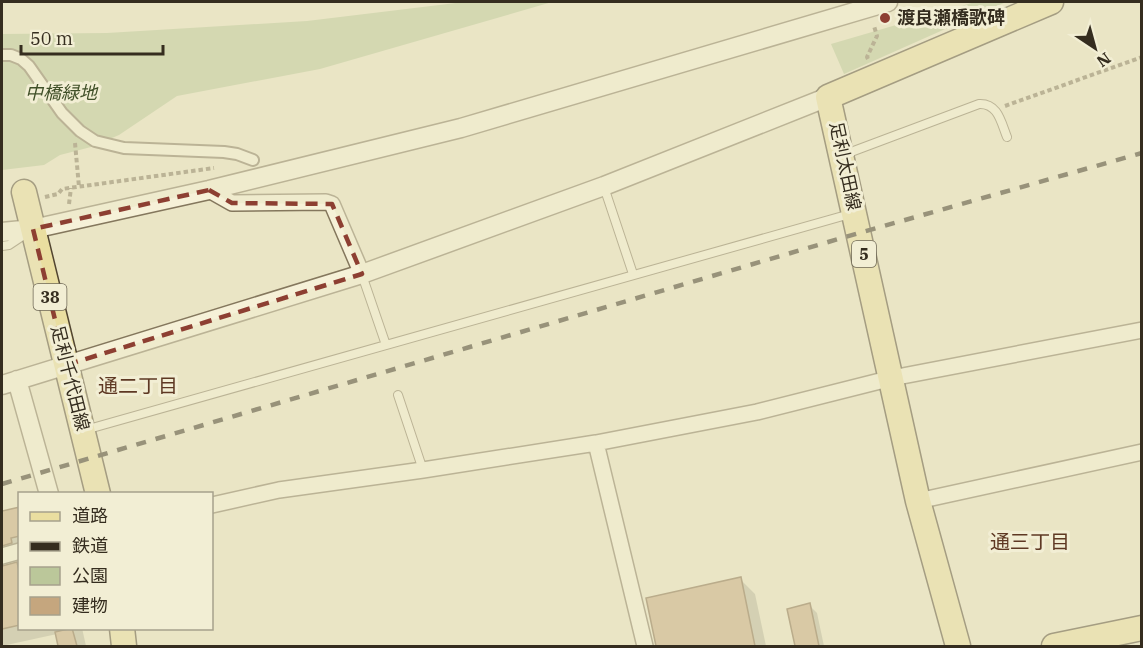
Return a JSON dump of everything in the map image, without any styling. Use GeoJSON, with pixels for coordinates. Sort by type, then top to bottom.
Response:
{"type":"FeatureCollection","features":[{"type":"Feature","properties":{"kind":"main road","name":"足利太田線"},"geometry":{"type":"LineString","coordinates":[[958,646],[918,501],[828,97],[1051,2]]}},
{"type":"Feature","properties":{"kind":"main road","name":"足利千代田線"},"geometry":{"type":"LineString","coordinates":[[24,192],[98,492]]}},
{"type":"Feature","properties":{"kind":"main road"},"geometry":{"type":"LineString","coordinates":[[1054,646],[1142,628]]}},
{"type":"Feature","properties":{"kind":"main road"},"geometry":{"type":"LineString","coordinates":[[122,630],[124,646]]}},
{"type":"Feature","properties":{"kind":"street"},"geometry":{"type":"LineString","coordinates":[[2,232],[33,229],[209,190],[461,128],[888,2]]}},
{"type":"Feature","properties":{"kind":"street"},"geometry":{"type":"LineString","coordinates":[[2,55],[11,55],[21,59],[29,66],[62,113],[80,131],[95,141],[124,148],[224,152],[253,160]]}},
{"type":"Feature","properties":{"kind":"street"},"geometry":{"type":"LineString","coordinates":[[48,492],[9,382],[362,274],[604,186],[828,97]]}},
{"type":"Feature","properties":{"kind":"street"},"geometry":{"type":"LineString","coordinates":[[209,190],[232,203],[326,202],[332,204],[362,274]]}},
{"type":"Feature","properties":{"kind":"street"},"geometry":{"type":"LineString","coordinates":[[213,505],[279,490],[596,443],[757,412],[892,378],[1142,330]]}},
{"type":"Feature","properties":{"kind":"street"},"geometry":{"type":"LineString","coordinates":[[596,443],[645,646]]}},
{"type":"Feature","properties":{"kind":"street"},"geometry":{"type":"LineString","coordinates":[[918,501],[1142,452]]}},
{"type":"Feature","properties":{"kind":"street"},"geometry":{"type":"LineString","coordinates":[[2,556],[18,552]]}},
{"type":"Feature","properties":{"kind":"lane"},"geometry":{"type":"LineString","coordinates":[[842,156],[979,104],[987,103],[996,109],[1007,137]]}},
{"type":"Feature","properties":{"kind":"lane"},"geometry":{"type":"LineString","coordinates":[[604,186],[633,274]]}},
{"type":"Feature","properties":{"kind":"lane"},"geometry":{"type":"LineString","coordinates":[[84,430],[855,212]]}},
{"type":"Feature","properties":{"kind":"lane"},"geometry":{"type":"LineString","coordinates":[[2,246],[9,245],[33,229]]}},
{"type":"Feature","properties":{"kind":"lane"},"geometry":{"type":"LineString","coordinates":[[362,274],[386,345]]}},
{"type":"Feature","properties":{"kind":"lane"},"geometry":{"type":"LineString","coordinates":[[398,394],[423,470]]}},
{"type":"Feature","properties":{"kind":"path"},"geometry":{"type":"LineString","coordinates":[[867,57],[877,36],[874,26]]}},
{"type":"Feature","properties":{"kind":"path"},"geometry":{"type":"LineString","coordinates":[[996,109],[1142,57]]}},
{"type":"Feature","properties":{"kind":"path"},"geometry":{"type":"LineString","coordinates":[[75,151],[79,187]]}},
{"type":"Feature","properties":{"kind":"path"},"geometry":{"type":"LineString","coordinates":[[51,197],[62,189],[218,167]]}},
{"type":"Feature","properties":{"kind":"path"},"geometry":{"type":"LineString","coordinates":[[69,201],[71,188]]}},
{"type":"Feature","properties":{"kind":"highlighted area"},"geometry":{"type":"Polygon","coordinates":[[[209,190],[232,203],[332,204],[362,274],[66,365],[33,229],[209,190]]]}},
{"type":"Feature","properties":{"kind":"green space","name":"中橋緑地"},"geometry":{"type":"Polygon","coordinates":[[[464,2],[552,2],[320,69],[177,96],[119,135],[91,147],[60,155],[44,165],[2,170],[2,34],[107,33],[307,21],[464,2]]]}},
{"type":"Feature","properties":{"kind":"green space"},"geometry":{"type":"Polygon","coordinates":[[[975,2],[1006,2],[844,74],[831,44],[975,2]]]}},
{"type":"Feature","properties":{"kind":"building"},"geometry":{"type":"Polygon","coordinates":[[[18,507],[18,536],[11,538],[12,543],[2,546],[2,511],[18,507]]]}},
{"type":"Feature","properties":{"kind":"building"},"geometry":{"type":"Polygon","coordinates":[[[17,562],[18,625],[2,629],[2,566],[17,562]]]}},
{"type":"Feature","properties":{"kind":"building"},"geometry":{"type":"Polygon","coordinates":[[[741,577],[755,646],[656,646],[646,598],[741,577]]]}},
{"type":"Feature","properties":{"kind":"building"},"geometry":{"type":"Polygon","coordinates":[[[810,603],[819,646],[795,646],[787,609],[810,603]]]}},
{"type":"Feature","properties":{"kind":"building"},"geometry":{"type":"Polygon","coordinates":[[[73,630],[77,646],[58,646],[55,632],[73,630]]]}},
{"type":"Feature","properties":{"kind":"railway"},"geometry":{"type":"LineString","coordinates":[[2,484],[859,233],[1142,153]]}},
{"type":"Feature","properties":{"kind":"place","name":"渡良瀬橋歌碑"},"geometry":{"type":"Point","coordinates":[885,18]}},
{"type":"Feature","properties":{"kind":"district","name":"通二丁目"},"geometry":{"type":"Point","coordinates":[138,386]}},
{"type":"Feature","properties":{"kind":"district","name":"通三丁目"},"geometry":{"type":"Point","coordinates":[1030,542]}}]}
